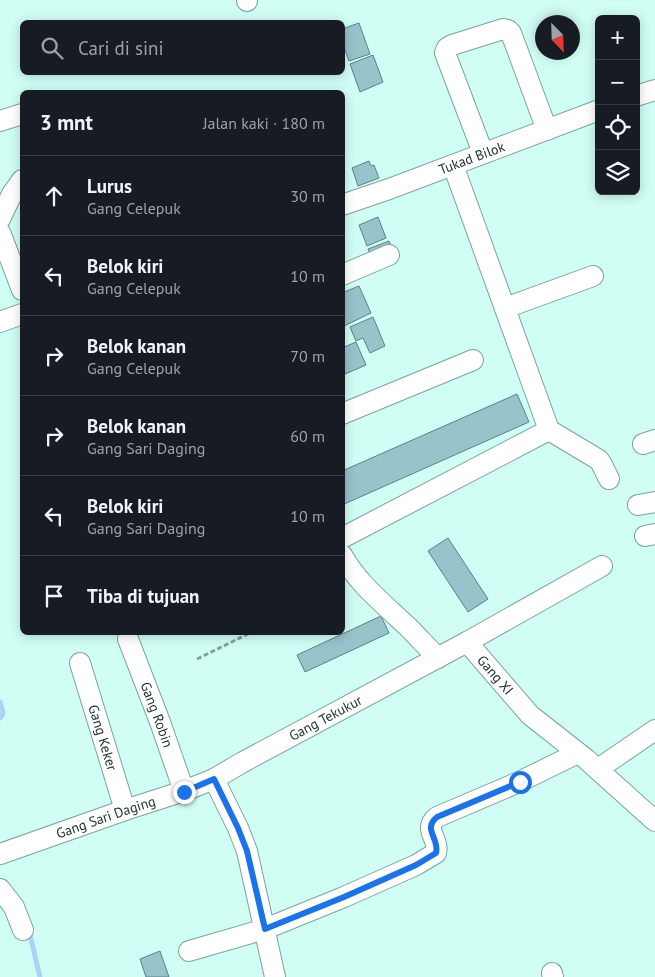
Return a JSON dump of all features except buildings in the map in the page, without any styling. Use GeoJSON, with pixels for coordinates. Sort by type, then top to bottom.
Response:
{"type":"FeatureCollection","features":[{"type":"Feature","properties":{"kind":"street"},"geometry":{"type":"LineString","coordinates":[[482,153],[445,52],[452,45],[503,28],[508,30],[511,33],[547,130]]}},
{"type":"Feature","properties":{"kind":"street"},"geometry":{"type":"LineString","coordinates":[[640,95],[655,90]]}},
{"type":"Feature","properties":{"kind":"street","name":"Tukad Bilok"},"geometry":{"type":"LineString","coordinates":[[345,204],[595,112]]}},
{"type":"Feature","properties":{"kind":"street"},"geometry":{"type":"LineString","coordinates":[[0,122],[20,115]]}},
{"type":"Feature","properties":{"kind":"street"},"geometry":{"type":"LineString","coordinates":[[453,165],[549,430],[599,460],[609,479]]}},
{"type":"Feature","properties":{"kind":"street"},"geometry":{"type":"LineString","coordinates":[[0,219],[12,190]]}},
{"type":"Feature","properties":{"kind":"street"},"geometry":{"type":"LineString","coordinates":[[0,232],[20,285]]}},
{"type":"Feature","properties":{"kind":"street"},"geometry":{"type":"LineString","coordinates":[[345,274],[389,255]]}},
{"type":"Feature","properties":{"kind":"street"},"geometry":{"type":"LineString","coordinates":[[505,308],[593,276]]}},
{"type":"Feature","properties":{"kind":"street"},"geometry":{"type":"LineString","coordinates":[[0,322],[20,315]]}},
{"type":"Feature","properties":{"kind":"street"},"geometry":{"type":"LineString","coordinates":[[345,413],[473,360]]}},
{"type":"Feature","properties":{"kind":"street"},"geometry":{"type":"LineString","coordinates":[[345,536],[549,430]]}},
{"type":"Feature","properties":{"kind":"street"},"geometry":{"type":"LineString","coordinates":[[345,559],[360,581],[374,596],[438,658]]}},
{"type":"Feature","properties":{"kind":"street"},"geometry":{"type":"LineString","coordinates":[[467,642],[602,566]]}},
{"type":"Feature","properties":{"kind":"street","name":"Gang Robin"},"geometry":{"type":"LineString","coordinates":[[128,639],[160,722],[184,792]]}},
{"type":"Feature","properties":{"kind":"street","name":"Gang XI"},"geometry":{"type":"LineString","coordinates":[[438,658],[467,642],[530,715],[598,769],[655,821]]}},
{"type":"Feature","properties":{"kind":"street","name":"Gang Tekukur"},"geometry":{"type":"LineString","coordinates":[[214,779],[438,658]]}},
{"type":"Feature","properties":{"kind":"street","name":"Gang Keker"},"geometry":{"type":"LineString","coordinates":[[80,663],[125,810]]}},
{"type":"Feature","properties":{"kind":"street"},"geometry":{"type":"LineString","coordinates":[[598,769],[655,730]]}},
{"type":"Feature","properties":{"kind":"street"},"geometry":{"type":"LineString","coordinates":[[188,951],[265,929],[416,865],[436,853],[437,847],[430,824],[437,817],[520,782],[578,753]]}},
{"type":"Feature","properties":{"kind":"street"},"geometry":{"type":"LineString","coordinates":[[214,779],[247,851],[275,977]]}},
{"type":"Feature","properties":{"kind":"street","name":"Gang Sari Daging"},"geometry":{"type":"LineString","coordinates":[[0,854],[125,810],[184,792],[214,779]]}},
{"type":"Feature","properties":{"kind":"street"},"geometry":{"type":"LineString","coordinates":[[0,889],[14,907],[23,930]]}},
{"type":"Feature","properties":{"kind":"path"},"geometry":{"type":"LineString","coordinates":[[197,659],[246,635]]}},
{"type":"Feature","properties":{"kind":"waterway"},"geometry":{"type":"LineString","coordinates":[[0,702],[3,713],[0,718]]}},
{"type":"Feature","properties":{"kind":"waterway"},"geometry":{"type":"LineString","coordinates":[[29,931],[40,977]]}},
{"type":"Feature","properties":{"kind":"route"},"geometry":{"type":"LineString","coordinates":[[184,792],[214,779],[247,851],[265,929],[416,865],[436,853],[437,847],[430,824],[437,817],[520,782]]}}]}
